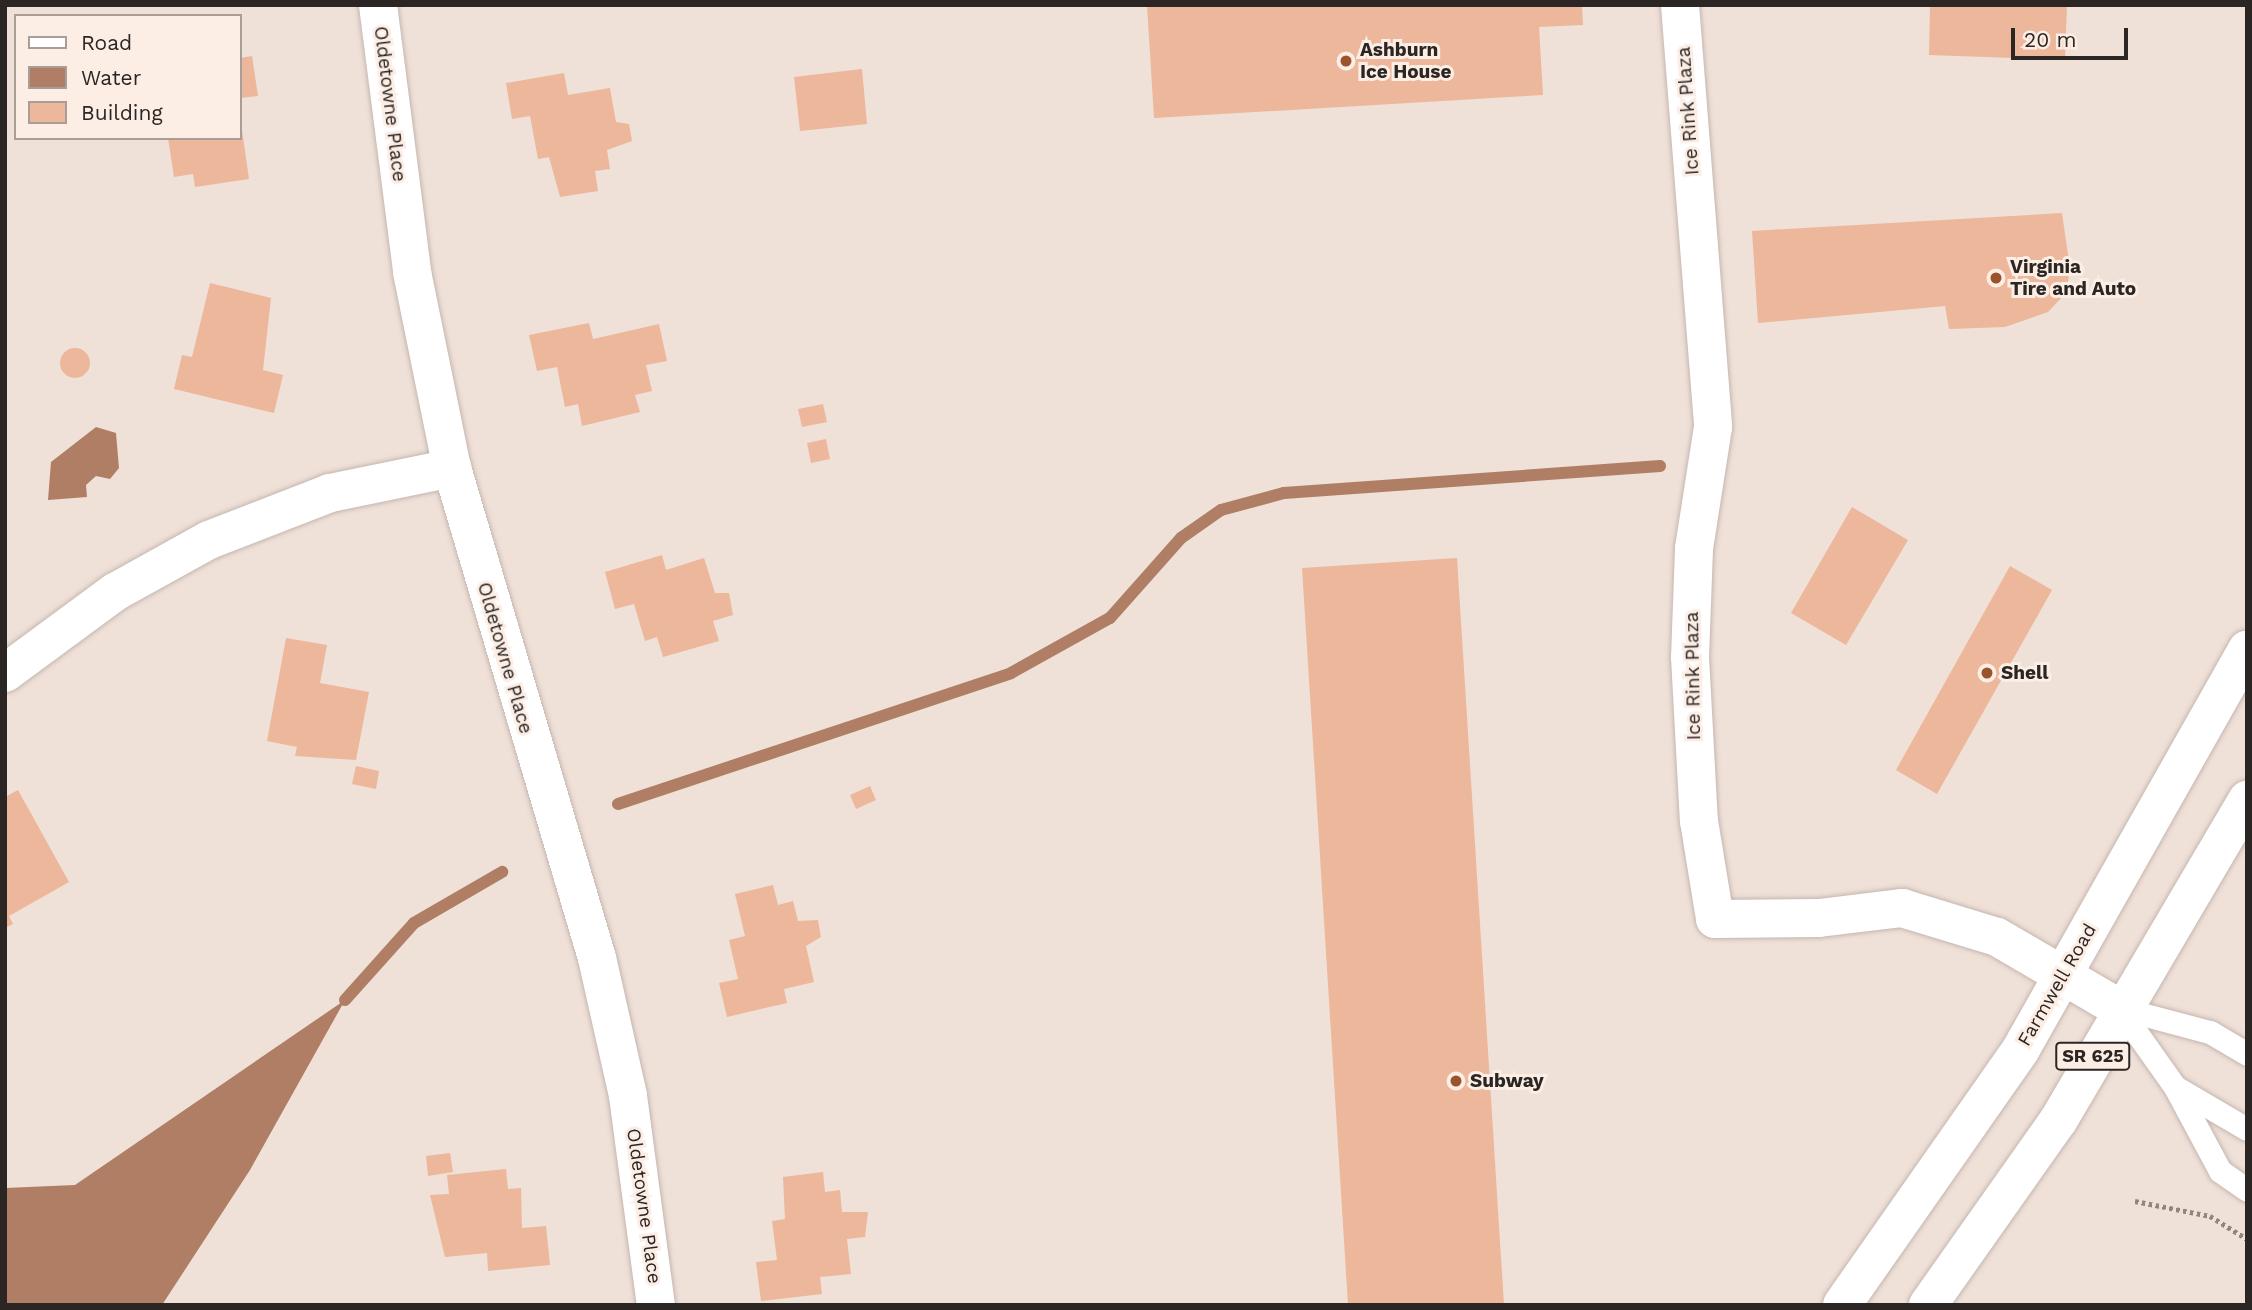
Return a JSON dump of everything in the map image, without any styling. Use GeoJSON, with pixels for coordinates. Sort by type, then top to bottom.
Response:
{"type":"FeatureCollection","features":[{"type":"Feature","properties":{"kind":"street","name":"Oldetowne Place"},"geometry":{"type":"LineString","coordinates":[[378,5],[412,272],[452,468],[503,657],[597,958],[628,1096],[656,1305]]}},
{"type":"Feature","properties":{"kind":"street","name":"Ice Rink Plaza"},"geometry":{"type":"LineString","coordinates":[[1680,5],[1713,428],[1694,549],[1689,657],[1699,821],[1715,919],[1819,918],[1902,908],[1997,937],[2119,1009]]}},
{"type":"Feature","properties":{"kind":"street"},"geometry":{"type":"LineString","coordinates":[[5,673],[115,592],[209,540],[330,494],[452,468]]}},
{"type":"Feature","properties":{"kind":"street","name":"Farmwell Road"},"geometry":{"type":"LineString","coordinates":[[1842,1305],[2021,1049],[2059,975],[2247,650]]}},
{"type":"Feature","properties":{"kind":"street","name":"SR 625"},"geometry":{"type":"LineString","coordinates":[[1928,1305],[2058,1121],[2119,1009],[2247,800]]}},
{"type":"Feature","properties":{"kind":"lane"},"geometry":{"type":"LineString","coordinates":[[2119,1009],[2210,1032],[2247,1054]]}},
{"type":"Feature","properties":{"kind":"lane"},"geometry":{"type":"LineString","coordinates":[[2119,1009],[2175,1087],[2220,1171],[2247,1190]]}},
{"type":"Feature","properties":{"kind":"lane"},"geometry":{"type":"LineString","coordinates":[[2175,1087],[2247,1129]]}},
{"type":"Feature","properties":{"kind":"path"},"geometry":{"type":"LineString","coordinates":[[2134,1201],[2210,1216],[2247,1239]]}},
{"type":"Feature","properties":{"kind":"water"},"geometry":{"type":"Polygon","coordinates":[[[96,427],[116,433],[119,468],[110,479],[96,476],[86,485],[87,497],[48,500],[51,462],[96,427]]]}},
{"type":"Feature","properties":{"kind":"water"},"geometry":{"type":"Polygon","coordinates":[[[345,1000],[250,1170],[162,1305],[5,1305],[5,1188],[75,1185],[345,1000]]]}},
{"type":"Feature","properties":{"kind":"building","name":"Ashburn Ice House"},"geometry":{"type":"Polygon","coordinates":[[[1147,5],[1582,5],[1583,25],[1539,27],[1543,95],[1154,118],[1147,5]]]}},
{"type":"Feature","properties":{"kind":"building"},"geometry":{"type":"Polygon","coordinates":[[[1930,5],[2067,5],[2065,60],[1929,55],[1930,5]]]}},
{"type":"Feature","properties":{"kind":"building"},"geometry":{"type":"Polygon","coordinates":[[[252,56],[258,96],[242,98],[242,58],[252,56]]]}},
{"type":"Feature","properties":{"kind":"building"},"geometry":{"type":"Polygon","coordinates":[[[862,69],[867,124],[800,131],[794,77],[862,69]]]}},
{"type":"Feature","properties":{"kind":"building"},"geometry":{"type":"Polygon","coordinates":[[[564,73],[568,95],[610,88],[616,122],[629,124],[632,141],[607,150],[610,169],[595,171],[598,191],[560,197],[549,157],[538,159],[530,116],[512,119],[506,83],[564,73]]]}},
{"type":"Feature","properties":{"kind":"building"},"geometry":{"type":"Polygon","coordinates":[[[242,130],[249,179],[195,187],[193,174],[174,177],[168,140],[242,140],[242,130]]]}},
{"type":"Feature","properties":{"kind":"building"},"geometry":{"type":"Polygon","coordinates":[[[2062,213],[2070,269],[2066,293],[2048,312],[2005,327],[1949,329],[1945,306],[1758,323],[1752,231],[2062,213]]]}},
{"type":"Feature","properties":{"kind":"building"},"geometry":{"type":"Polygon","coordinates":[[[210,283],[271,298],[263,370],[283,375],[274,413],[174,389],[182,355],[192,357],[210,283]]]}},
{"type":"Feature","properties":{"kind":"building"},"geometry":{"type":"Polygon","coordinates":[[[589,323],[593,339],[659,324],[667,361],[646,365],[652,391],[635,395],[640,412],[582,426],[578,404],[565,407],[557,367],[537,371],[529,335],[589,323]]]}},
{"type":"Feature","properties":{"kind":"building"},"geometry":{"type":"Polygon","coordinates":[[[75,348],[86,352],[90,363],[86,374],[75,378],[64,374],[60,363],[64,352],[75,348]]]}},
{"type":"Feature","properties":{"kind":"building"},"geometry":{"type":"Polygon","coordinates":[[[823,404],[827,422],[802,427],[798,409],[823,404]]]}},
{"type":"Feature","properties":{"kind":"building"},"geometry":{"type":"Polygon","coordinates":[[[826,439],[830,459],[811,463],[807,443],[826,439]]]}},
{"type":"Feature","properties":{"kind":"building"},"geometry":{"type":"Polygon","coordinates":[[[1852,507],[1908,540],[1846,645],[1791,613],[1852,507]]]}},
{"type":"Feature","properties":{"kind":"building"},"geometry":{"type":"Polygon","coordinates":[[[662,555],[666,570],[704,558],[715,593],[729,593],[733,615],[713,621],[719,641],[663,657],[657,637],[645,641],[634,604],[615,609],[605,572],[662,555]]]}},
{"type":"Feature","properties":{"kind":"building"},"geometry":{"type":"Polygon","coordinates":[[[1457,558],[1504,1305],[1348,1305],[1302,568],[1457,558]]]}},
{"type":"Feature","properties":{"kind":"building"},"geometry":{"type":"Polygon","coordinates":[[[2010,566],[2052,590],[1937,794],[1896,770],[2010,566]]]}},
{"type":"Feature","properties":{"kind":"building"},"geometry":{"type":"Polygon","coordinates":[[[286,638],[327,645],[320,683],[369,692],[356,760],[295,756],[297,747],[267,741],[286,638]]]}},
{"type":"Feature","properties":{"kind":"building"},"geometry":{"type":"Polygon","coordinates":[[[356,766],[379,771],[376,789],[352,784],[356,766]]]}},
{"type":"Feature","properties":{"kind":"building"},"geometry":{"type":"Polygon","coordinates":[[[870,786],[876,800],[856,809],[850,795],[870,786]]]}},
{"type":"Feature","properties":{"kind":"building"},"geometry":{"type":"Polygon","coordinates":[[[18,790],[69,882],[9,916],[13,924],[5,928],[5,797],[18,790]]]}},
{"type":"Feature","properties":{"kind":"building"},"geometry":{"type":"Polygon","coordinates":[[[773,885],[778,905],[793,901],[798,921],[818,920],[821,937],[806,946],[814,982],[784,989],[787,1003],[727,1017],[719,983],[738,979],[729,940],[745,936],[735,894],[773,885]]]}},
{"type":"Feature","properties":{"kind":"building"},"geometry":{"type":"Polygon","coordinates":[[[450,1153],[453,1172],[428,1176],[426,1156],[450,1153]]]}},
{"type":"Feature","properties":{"kind":"building"},"geometry":{"type":"Polygon","coordinates":[[[506,1169],[508,1189],[521,1188],[522,1228],[546,1226],[550,1265],[488,1271],[487,1253],[445,1257],[430,1195],[449,1194],[447,1175],[506,1169]]]}},
{"type":"Feature","properties":{"kind":"building"},"geometry":{"type":"Polygon","coordinates":[[[823,1172],[825,1192],[840,1190],[842,1212],[868,1212],[865,1237],[847,1239],[851,1274],[820,1277],[822,1294],[761,1301],[756,1262],[777,1260],[772,1221],[785,1219],[783,1177],[823,1172]]]}},
{"type":"Feature","properties":{"kind":"waterway"},"geometry":{"type":"LineString","coordinates":[[618,804],[1011,673],[1110,618],[1181,538],[1221,510],[1284,493],[1660,466]]}},
{"type":"Feature","properties":{"kind":"waterway"},"geometry":{"type":"LineString","coordinates":[[345,1000],[414,923],[502,872]]}},
{"type":"Feature","properties":{"kind":"place","name":"Ashburn Ice House"},"geometry":{"type":"Point","coordinates":[1346,61]}},
{"type":"Feature","properties":{"kind":"place","name":"Virginia Tire and Auto"},"geometry":{"type":"Point","coordinates":[1996,278]}},
{"type":"Feature","properties":{"kind":"place","name":"Shell"},"geometry":{"type":"Point","coordinates":[1987,673]}},
{"type":"Feature","properties":{"kind":"place","name":"Subway"},"geometry":{"type":"Point","coordinates":[1456,1081]}}]}
